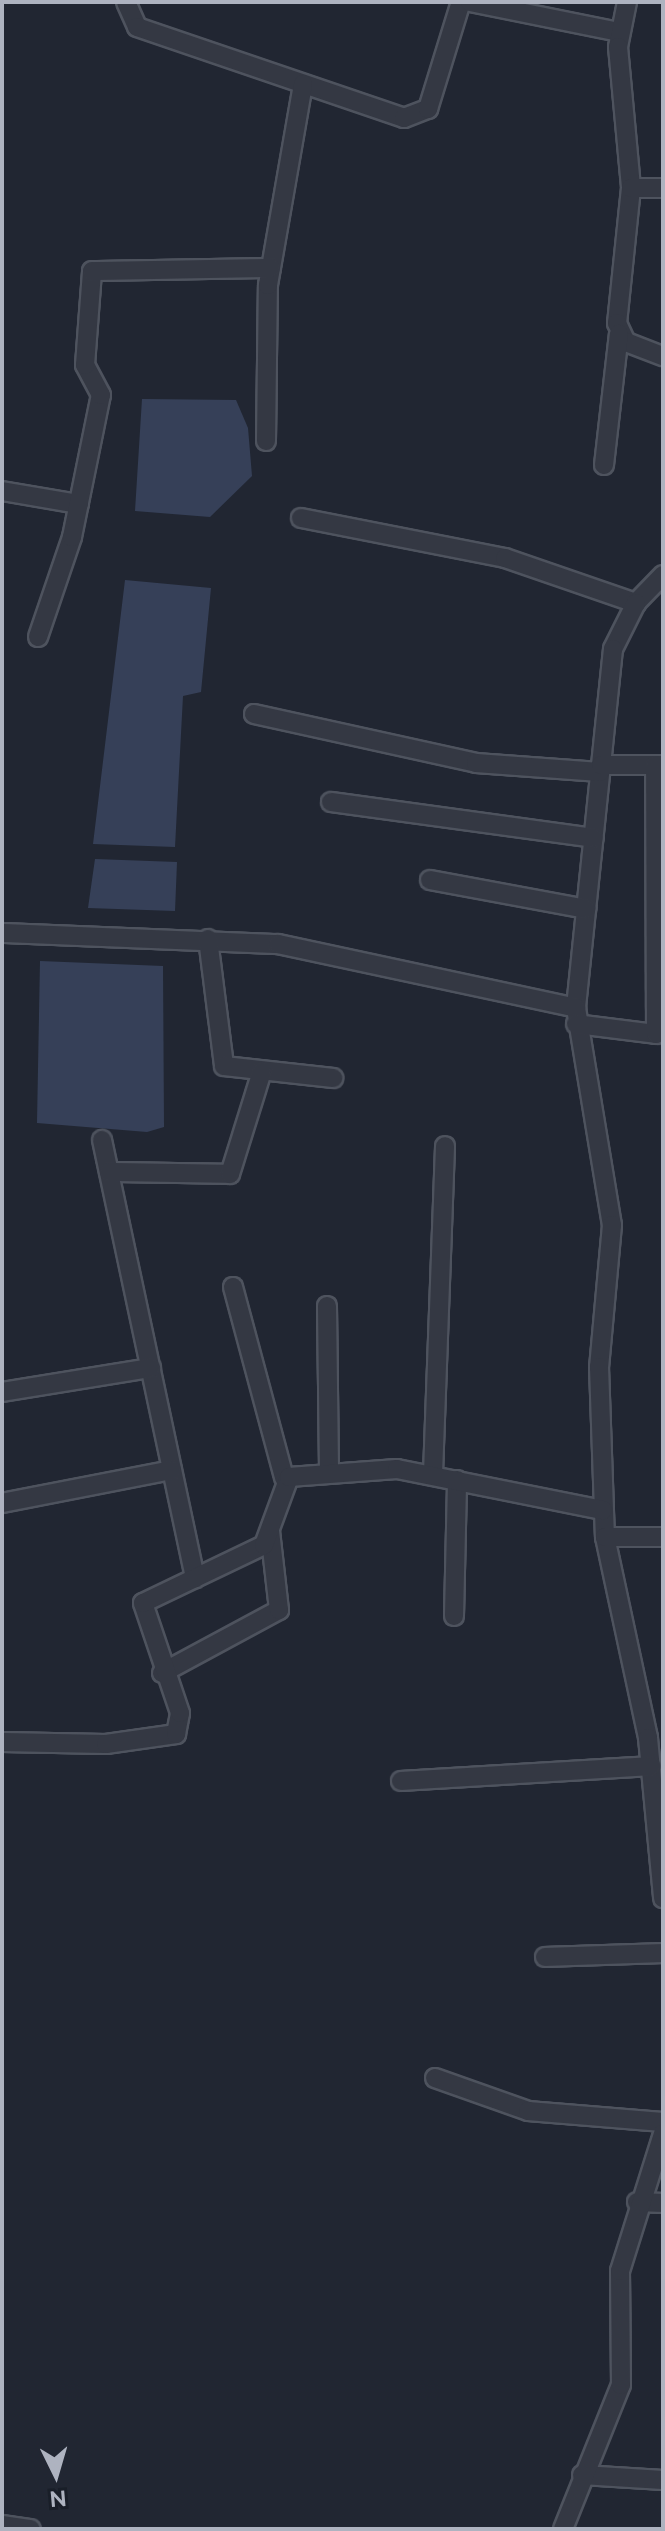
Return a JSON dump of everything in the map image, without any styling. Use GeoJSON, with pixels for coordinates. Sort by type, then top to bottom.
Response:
{"type":"FeatureCollection","features":[{"type":"Feature","properties":{"kind":"street"},"geometry":{"type":"LineString","coordinates":[[126,2],[137,27],[303,84],[418,117],[428,109],[461,2]]}},
{"type":"Feature","properties":{"kind":"street"},"geometry":{"type":"LineString","coordinates":[[470,2],[619,32]]}},
{"type":"Feature","properties":{"kind":"street"},"geometry":{"type":"LineString","coordinates":[[604,465],[631,188],[619,32],[627,2]]}},
{"type":"Feature","properties":{"kind":"street"},"geometry":{"type":"LineString","coordinates":[[266,441],[271,268],[303,84]]}},
{"type":"Feature","properties":{"kind":"street"},"geometry":{"type":"LineString","coordinates":[[631,188],[663,188]]}},
{"type":"Feature","properties":{"kind":"street"},"geometry":{"type":"LineString","coordinates":[[38,637],[79,504],[101,395],[100,382],[86,371],[92,271],[271,268]]}},
{"type":"Feature","properties":{"kind":"street"},"geometry":{"type":"LineString","coordinates":[[619,334],[663,356]]}},
{"type":"Feature","properties":{"kind":"street"},"geometry":{"type":"LineString","coordinates":[[2,491],[79,504]]}},
{"type":"Feature","properties":{"kind":"street"},"geometry":{"type":"LineString","coordinates":[[301,518],[505,558],[636,603]]}},
{"type":"Feature","properties":{"kind":"street"},"geometry":{"type":"LineString","coordinates":[[662,1890],[656,1774],[605,1537],[599,1367],[612,1225],[576,1016],[613,649],[636,603],[663,575]]}},
{"type":"Feature","properties":{"kind":"street"},"geometry":{"type":"LineString","coordinates":[[2,933],[208,939],[297,947],[656,1034],[659,765],[601,768],[476,763],[254,714]]}},
{"type":"Feature","properties":{"kind":"street"},"geometry":{"type":"LineString","coordinates":[[331,802],[594,838]]}},
{"type":"Feature","properties":{"kind":"street"},"geometry":{"type":"LineString","coordinates":[[430,880],[586,909]]}},
{"type":"Feature","properties":{"kind":"street"},"geometry":{"type":"LineString","coordinates":[[208,939],[224,1066],[333,1078]]}},
{"type":"Feature","properties":{"kind":"street"},"geometry":{"type":"LineString","coordinates":[[109,1172],[230,1174],[262,1071]]}},
{"type":"Feature","properties":{"kind":"street"},"geometry":{"type":"LineString","coordinates":[[102,1140],[195,1578]]}},
{"type":"Feature","properties":{"kind":"street"},"geometry":{"type":"LineString","coordinates":[[433,1474],[445,1146]]}},
{"type":"Feature","properties":{"kind":"street"},"geometry":{"type":"LineString","coordinates":[[162,1673],[279,1610],[270,1531],[284,1478],[233,1287]]}},
{"type":"Feature","properties":{"kind":"street"},"geometry":{"type":"LineString","coordinates":[[327,1306],[329,1470]]}},
{"type":"Feature","properties":{"kind":"street"},"geometry":{"type":"LineString","coordinates":[[2,1392],[151,1368]]}},
{"type":"Feature","properties":{"kind":"street"},"geometry":{"type":"LineString","coordinates":[[2,1503],[172,1470]]}},
{"type":"Feature","properties":{"kind":"street"},"geometry":{"type":"LineString","coordinates":[[284,1478],[329,1470],[433,1474],[603,1510]]}},
{"type":"Feature","properties":{"kind":"street"},"geometry":{"type":"LineString","coordinates":[[454,1616],[457,1480]]}},
{"type":"Feature","properties":{"kind":"street"},"geometry":{"type":"LineString","coordinates":[[2,1742],[106,1744],[173,1736],[181,1721],[162,1673],[143,1603],[254,1551],[270,1531]]}},
{"type":"Feature","properties":{"kind":"street"},"geometry":{"type":"LineString","coordinates":[[605,1537],[663,1537]]}},
{"type":"Feature","properties":{"kind":"street"},"geometry":{"type":"LineString","coordinates":[[401,1781],[656,1774]]}},
{"type":"Feature","properties":{"kind":"street"},"geometry":{"type":"LineString","coordinates":[[545,1957],[663,1953]]}},
{"type":"Feature","properties":{"kind":"street"},"geometry":{"type":"LineString","coordinates":[[435,2078],[528,2111],[663,2122]]}},
{"type":"Feature","properties":{"kind":"street"},"geometry":{"type":"LineString","coordinates":[[563,2529],[582,2475],[621,2385],[620,2271],[637,2202],[663,2134]]}},
{"type":"Feature","properties":{"kind":"street"},"geometry":{"type":"LineString","coordinates":[[637,2202],[663,2203]]}},
{"type":"Feature","properties":{"kind":"street"},"geometry":{"type":"LineString","coordinates":[[582,2475],[663,2480]]}},
{"type":"Feature","properties":{"kind":"street"},"geometry":{"type":"LineString","coordinates":[[2,2525],[31,2529]]}},
{"type":"Feature","properties":{"kind":"water"},"geometry":{"type":"Polygon","coordinates":[[[142,399],[236,400],[248,428],[252,476],[210,517],[135,511],[142,399]]]}},
{"type":"Feature","properties":{"kind":"water"},"geometry":{"type":"Polygon","coordinates":[[[125,580],[211,588],[201,692],[183,696],[175,847],[93,844],[125,580]]]}},
{"type":"Feature","properties":{"kind":"water"},"geometry":{"type":"Polygon","coordinates":[[[95,859],[177,862],[175,911],[88,908],[95,859]]]}},
{"type":"Feature","properties":{"kind":"water"},"geometry":{"type":"Polygon","coordinates":[[[40,961],[163,966],[164,1127],[147,1132],[37,1123],[40,961]]]}}]}
